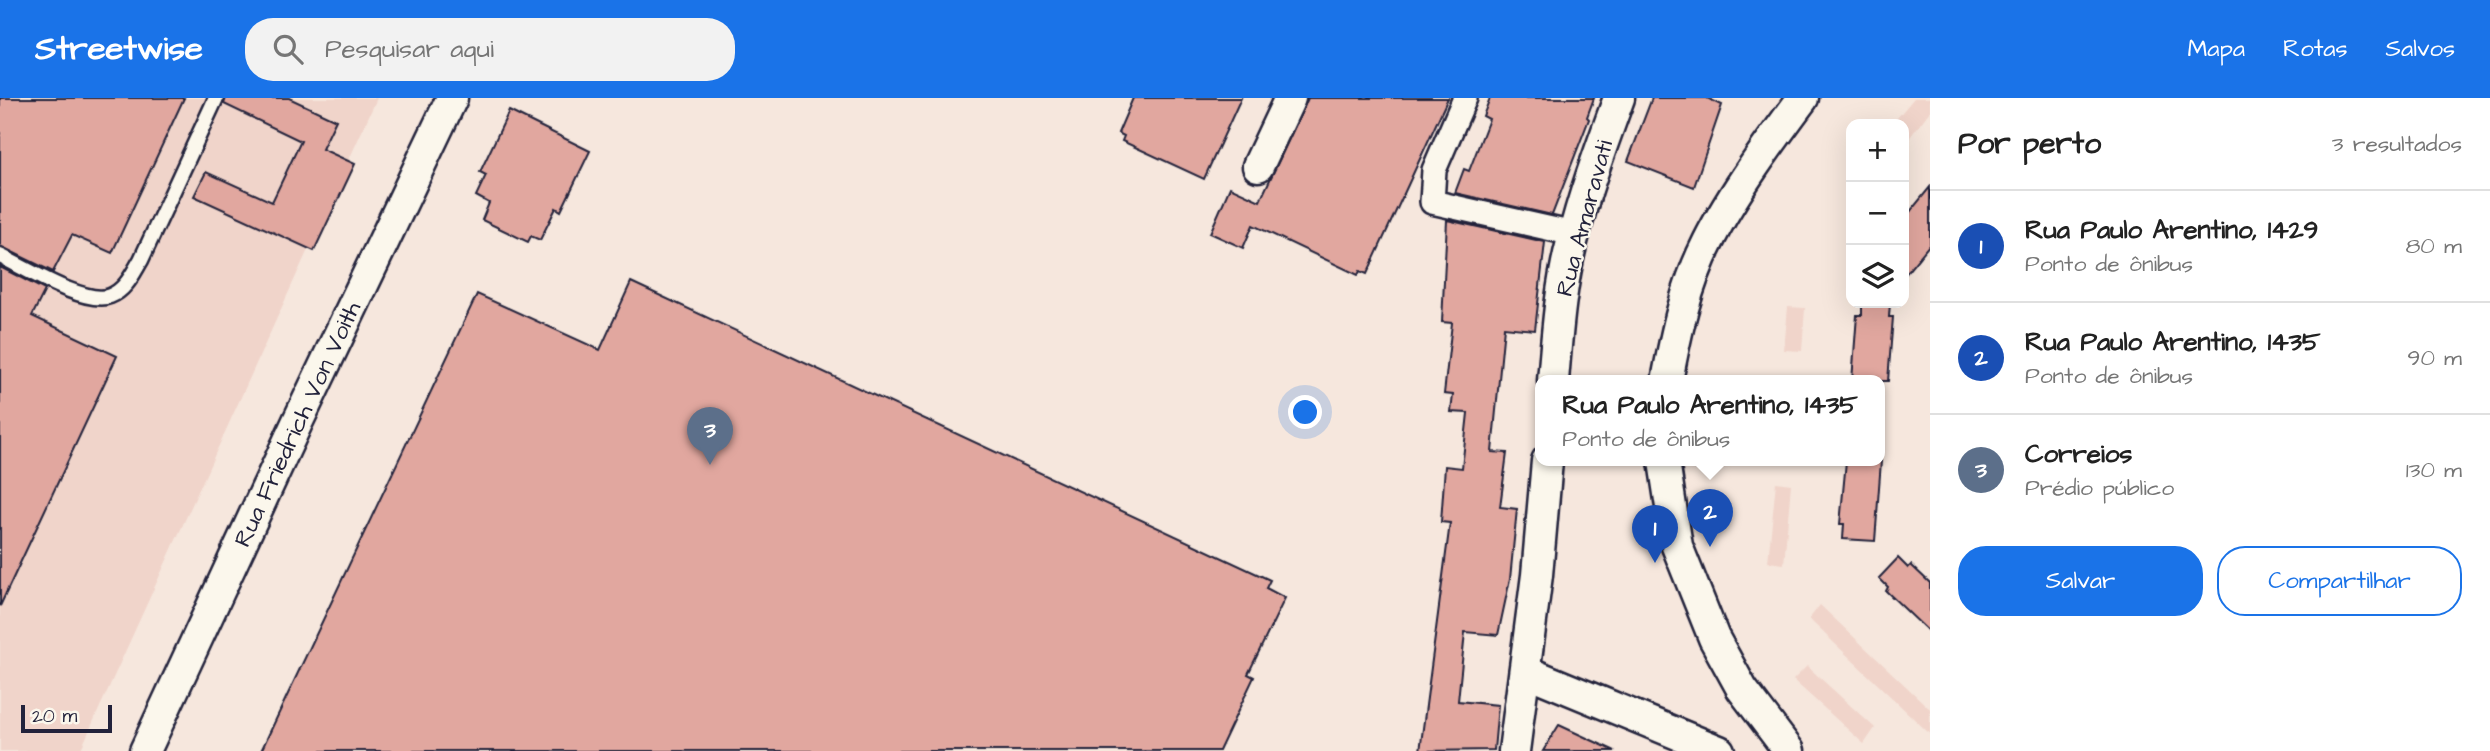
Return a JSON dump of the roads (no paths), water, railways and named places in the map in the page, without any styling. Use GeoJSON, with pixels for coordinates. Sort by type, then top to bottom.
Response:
{"type":"FeatureCollection","features":[{"type":"Feature","properties":{"kind":"street","name":"Rua Friedrich Von Voith"},"geometry":{"type":"LineString","coordinates":[[145,751],[296,424],[452,98]]}},
{"type":"Feature","properties":{"kind":"street"},"geometry":{"type":"LineString","coordinates":[[1258,166],[1290,98]]}},
{"type":"Feature","properties":{"kind":"street"},"geometry":{"type":"LineString","coordinates":[[1465,98],[1434,170],[1432,202],[1574,234]]}},
{"type":"Feature","properties":{"kind":"street","name":"Rua Amaravati"},"geometry":{"type":"LineString","coordinates":[[1554,375],[1559,311],[1574,234],[1592,172],[1619,98]]}},
{"type":"Feature","properties":{"kind":"street"},"geometry":{"type":"LineString","coordinates":[[1668,375],[1679,316],[1707,244],[1731,201],[1803,98]]}},
{"type":"Feature","properties":{"kind":"street"},"geometry":{"type":"LineString","coordinates":[[1514,751],[1537,575],[1547,466]]}},
{"type":"Feature","properties":{"kind":"street"},"geometry":{"type":"LineString","coordinates":[[1665,466],[1677,546],[1714,638],[1742,689],[1788,751]]}},
{"type":"Feature","properties":{"kind":"street"},"geometry":{"type":"LineString","coordinates":[[1525,671],[1719,751]]}},
{"type":"Feature","properties":{"kind":"lane"},"geometry":{"type":"LineString","coordinates":[[0,256],[92,298],[110,296],[126,285],[141,260],[216,98]]}},
{"type":"Feature","properties":{"kind":"place","name":"Correios"},"geometry":{"type":"Point","coordinates":[710,465]}},
{"type":"Feature","properties":{"kind":"place","name":"Rua Paulo Arentino, 1435"},"geometry":{"type":"Point","coordinates":[1710,547]}},
{"type":"Feature","properties":{"kind":"place","name":"Rua Paulo Arentino, 1429"},"geometry":{"type":"Point","coordinates":[1655,563]}}]}
